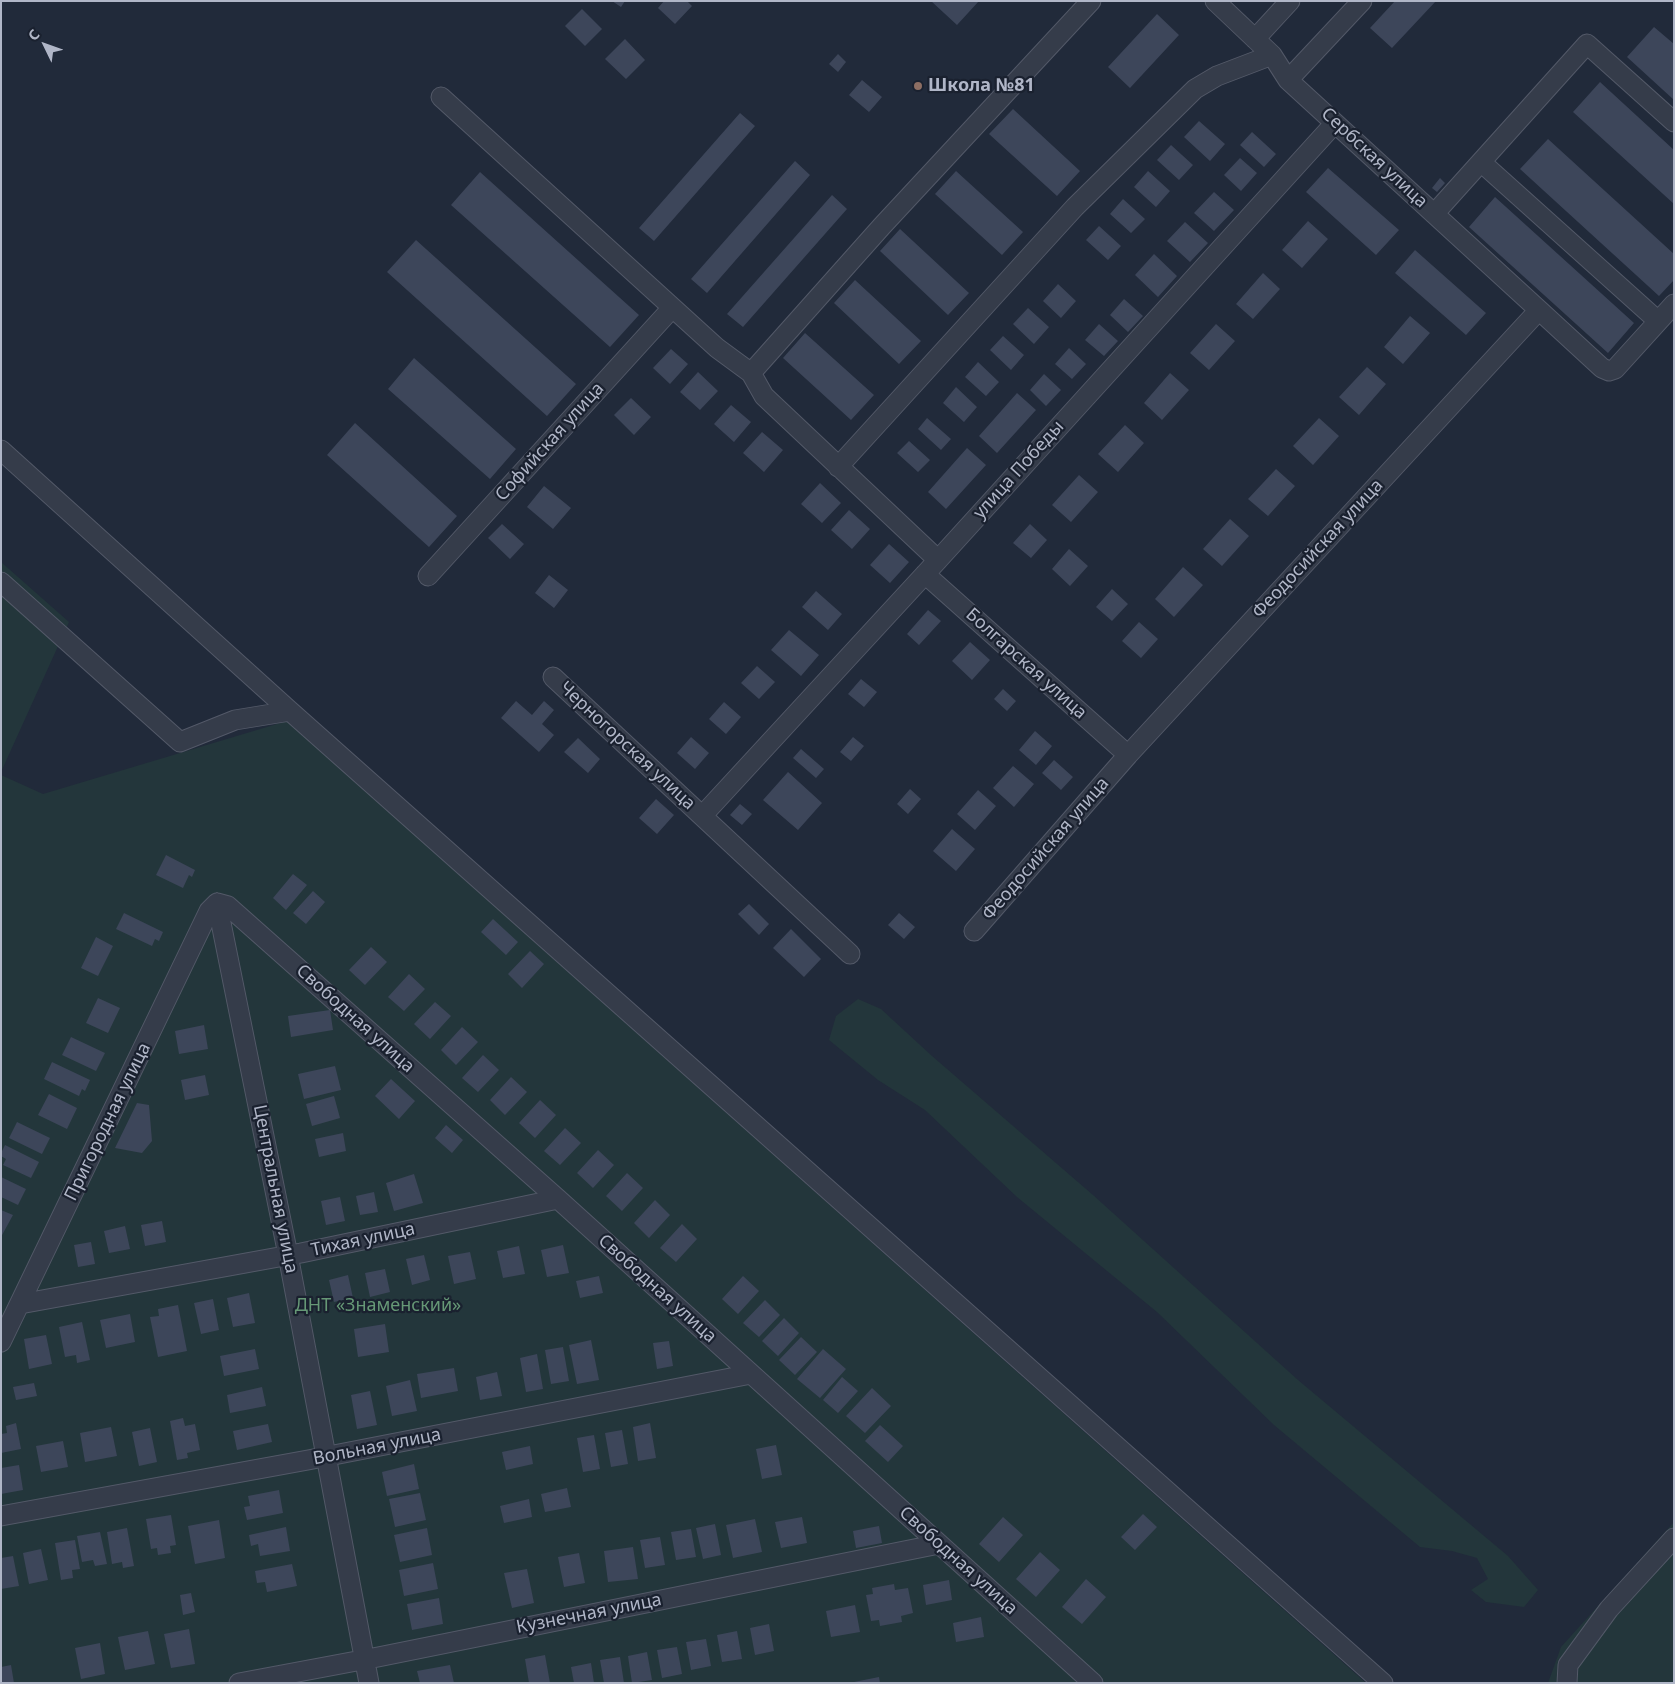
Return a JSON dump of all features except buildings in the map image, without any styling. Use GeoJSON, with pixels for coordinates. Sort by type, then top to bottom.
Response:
{"type":"FeatureCollection","features":[{"type":"Feature","properties":{"kind":"street"},"geometry":{"type":"LineString","coordinates":[[751,373],[882,226],[1091,1]]}},
{"type":"Feature","properties":{"kind":"street","name":"Сербская улица"},"geometry":{"type":"LineString","coordinates":[[1215,1],[1272,55],[1288,80],[1539,310]]}},
{"type":"Feature","properties":{"kind":"street"},"geometry":{"type":"LineString","coordinates":[[1255,39],[1290,1]]}},
{"type":"Feature","properties":{"kind":"street"},"geometry":{"type":"LineString","coordinates":[[1288,80],[1362,1]]}},
{"type":"Feature","properties":{"kind":"street"},"geometry":{"type":"LineString","coordinates":[[1434,214],[1587,44],[1674,122]]}},
{"type":"Feature","properties":{"kind":"street"},"geometry":{"type":"LineString","coordinates":[[838,467],[1075,207],[1195,89],[1217,76],[1272,55]]}},
{"type":"Feature","properties":{"kind":"street"},"geometry":{"type":"LineString","coordinates":[[441,97],[672,308],[717,348],[751,373],[764,396],[938,560]]}},
{"type":"Feature","properties":{"kind":"street","name":"улица Победы"},"geometry":{"type":"LineString","coordinates":[[702,816],[938,560],[1335,123]]}},
{"type":"Feature","properties":{"kind":"street"},"geometry":{"type":"LineString","coordinates":[[1481,162],[1658,321]]}},
{"type":"Feature","properties":{"kind":"street"},"geometry":{"type":"LineString","coordinates":[[1539,310],[1602,368],[1609,371],[1615,369],[1674,304]]}},
{"type":"Feature","properties":{"kind":"street","name":"Софийская улица"},"geometry":{"type":"LineString","coordinates":[[428,576],[672,308]]}},
{"type":"Feature","properties":{"kind":"street","name":"Феодосийская улица"},"geometry":{"type":"LineString","coordinates":[[974,931],[1128,755],[1539,310]]}},
{"type":"Feature","properties":{"kind":"street"},"geometry":{"type":"LineString","coordinates":[[1,450],[290,711],[1383,1683]]}},
{"type":"Feature","properties":{"kind":"street","name":"Болгарская улица"},"geometry":{"type":"LineString","coordinates":[[925,574],[1128,755]]}},
{"type":"Feature","properties":{"kind":"street"},"geometry":{"type":"LineString","coordinates":[[1,582],[180,742],[235,720],[290,711]]}},
{"type":"Feature","properties":{"kind":"street","name":"Черногорская улица"},"geometry":{"type":"LineString","coordinates":[[553,677],[850,954]]}},
{"type":"Feature","properties":{"kind":"street","name":"Свободная улица"},"geometry":{"type":"LineString","coordinates":[[217,903],[228,906],[558,1199],[1093,1683]]}},
{"type":"Feature","properties":{"kind":"street","name":"Центральная улица"},"geometry":{"type":"LineString","coordinates":[[217,903],[288,1255],[369,1683]]}},
{"type":"Feature","properties":{"kind":"street","name":"Пригородная улица"},"geometry":{"type":"LineString","coordinates":[[1,1342],[206,918],[217,903]]}},
{"type":"Feature","properties":{"kind":"street","name":"Тихая улица"},"geometry":{"type":"LineString","coordinates":[[20,1304],[288,1255],[558,1199]]}},
{"type":"Feature","properties":{"kind":"street","name":"Вольная улица"},"geometry":{"type":"LineString","coordinates":[[1,1516],[327,1457],[751,1374]]}},
{"type":"Feature","properties":{"kind":"street"},"geometry":{"type":"LineString","coordinates":[[1567,1674],[1609,1609],[1674,1538]]}},
{"type":"Feature","properties":{"kind":"street","name":"Кузнечная улица"},"geometry":{"type":"LineString","coordinates":[[239,1683],[939,1544]]}},
{"type":"Feature","properties":{"kind":"green space"},"geometry":{"type":"Polygon","coordinates":[[[1,562],[69,622],[1,772],[1,562]]]}},
{"type":"Feature","properties":{"kind":"green space","name":"ДНТ «Знаменский»"},"geometry":{"type":"Polygon","coordinates":[[[287,721],[1366,1683],[1,1683],[1,775],[43,794],[287,721]]]}},
{"type":"Feature","properties":{"kind":"green space"},"geometry":{"type":"Polygon","coordinates":[[[858,999],[881,1009],[932,1056],[1093,1195],[1298,1380],[1508,1556],[1538,1590],[1524,1607],[1486,1602],[1471,1590],[1488,1579],[1477,1558],[1452,1551],[1420,1547],[1274,1425],[1157,1312],[1017,1197],[925,1110],[878,1080],[829,1040],[836,1016],[858,999]]]}},
{"type":"Feature","properties":{"kind":"green space"},"geometry":{"type":"Polygon","coordinates":[[[1674,1522],[1674,1683],[1548,1683],[1561,1647],[1674,1522]]]}},
{"type":"Feature","properties":{"kind":"place","name":"Школа №81"},"geometry":{"type":"Point","coordinates":[918,86]}}]}
